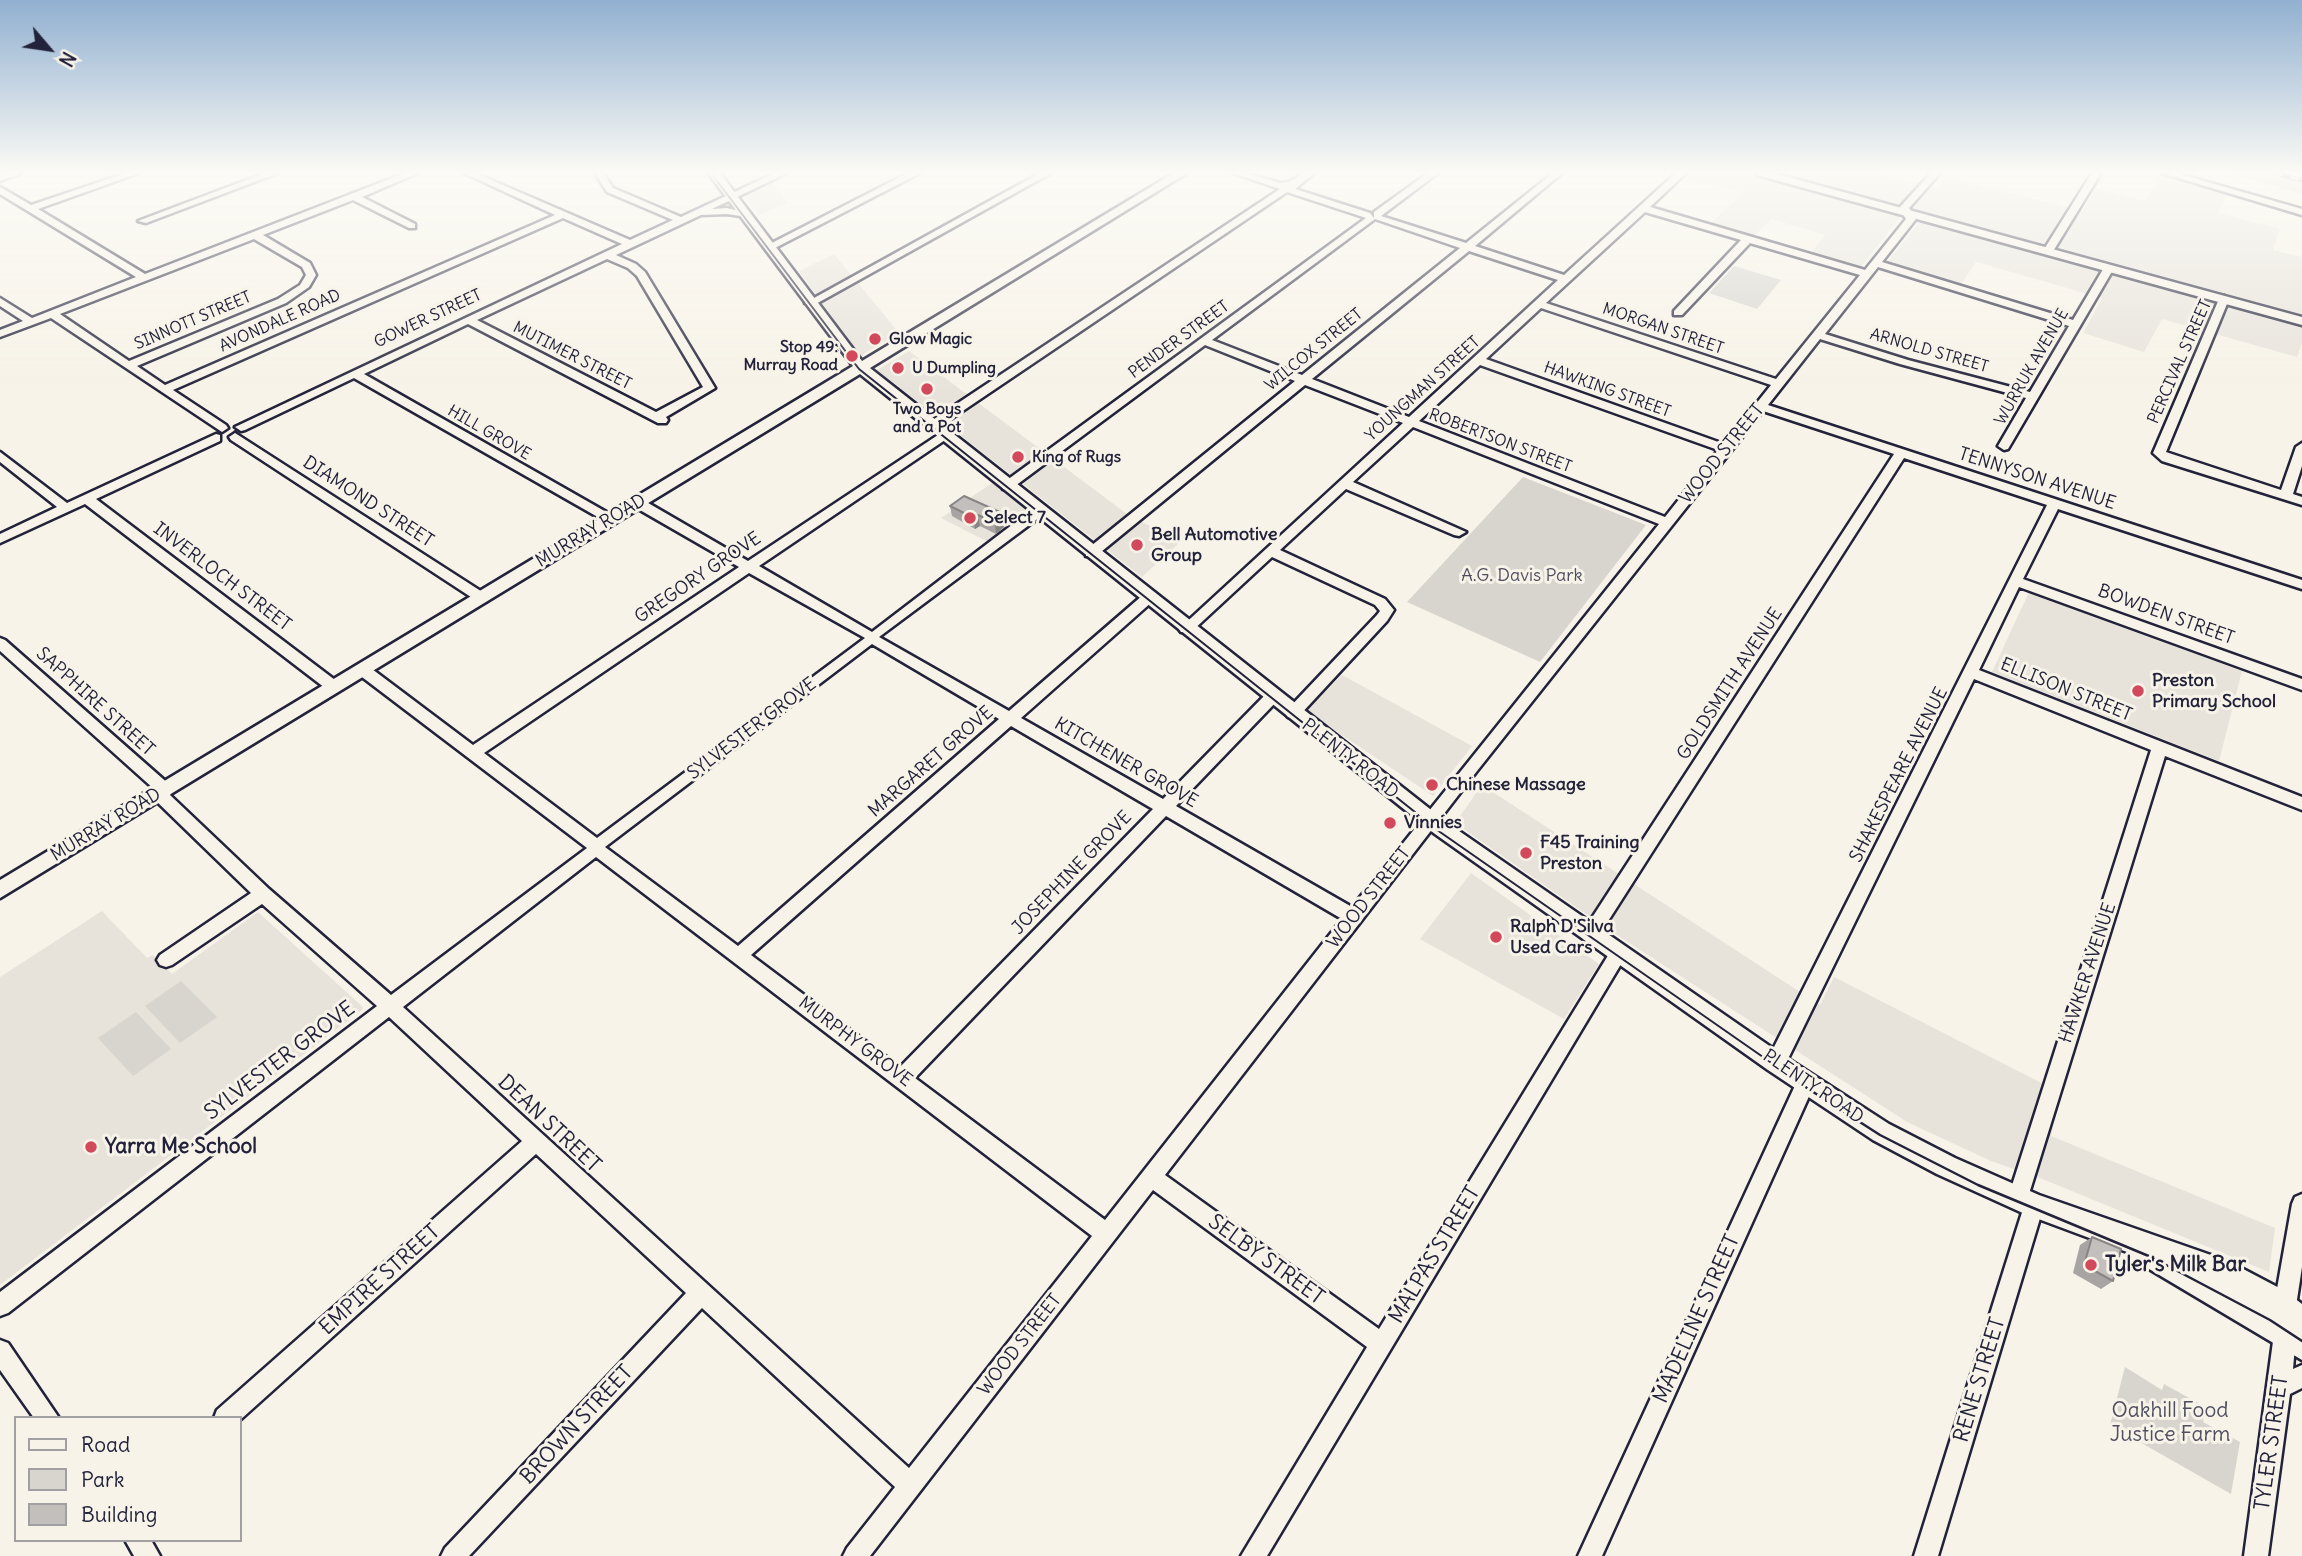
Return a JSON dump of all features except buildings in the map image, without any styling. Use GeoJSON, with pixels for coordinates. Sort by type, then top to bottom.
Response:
{"type":"FeatureCollection","features":[{"type":"Feature","properties":{"kind":"main road","name":"MURRAY ROAD"},"geometry":{"type":"LineString","coordinates":[[0,890],[1062,246]]}},
{"type":"Feature","properties":{"kind":"main road"},"geometry":{"type":"LineString","coordinates":[[2029,246],[2302,321]]}},
{"type":"Feature","properties":{"kind":"main road","name":"PLENTY ROAD"},"geometry":{"type":"LineString","coordinates":[[769,247],[861,368],[1429,820],[1590,935],[1806,1083],[1914,1150],[2026,1201],[2122,1238],[2172,1270],[2293,1327]]}},
{"type":"Feature","properties":{"kind":"street"},"geometry":{"type":"LineString","coordinates":[[92,246],[145,278]]}},
{"type":"Feature","properties":{"kind":"street"},"geometry":{"type":"LineString","coordinates":[[0,334],[225,246]]}},
{"type":"Feature","properties":{"kind":"street","name":"SINNOTT STREET"},"geometry":{"type":"LineString","coordinates":[[129,365],[282,301],[304,288],[311,275],[306,265],[274,246]]}},
{"type":"Feature","properties":{"kind":"street","name":"AVONDALE ROAD"},"geometry":{"type":"LineString","coordinates":[[165,389],[492,246]]}},
{"type":"Feature","properties":{"kind":"street","name":"GOWER STREET"},"geometry":{"type":"LineString","coordinates":[[238,432],[354,373],[627,246]]}},
{"type":"Feature","properties":{"kind":"street"},"geometry":{"type":"LineString","coordinates":[[810,303],[914,246]]}},
{"type":"Feature","properties":{"kind":"street","name":"GREGORY GROVE"},"geometry":{"type":"LineString","coordinates":[[473,753],[749,567],[938,430],[1203,246]]}},
{"type":"Feature","properties":{"kind":"street","name":"PENDER STREET"},"geometry":{"type":"LineString","coordinates":[[1007,486],[1334,246]]}},
{"type":"Feature","properties":{"kind":"street"},"geometry":{"type":"LineString","coordinates":[[1462,246],[1565,279]]}},
{"type":"Feature","properties":{"kind":"street","name":"YOUNGMAN STREET"},"geometry":{"type":"LineString","coordinates":[[1186,629],[1602,246]]}},
{"type":"Feature","properties":{"kind":"street"},"geometry":{"type":"LineString","coordinates":[[1678,313],[1742,246]]}},
{"type":"Feature","properties":{"kind":"street"},"geometry":{"type":"LineString","coordinates":[[1776,246],[1871,268],[2074,324]]}},
{"type":"Feature","properties":{"kind":"street","name":"WOOD STREET"},"geometry":{"type":"LineString","coordinates":[[855,1556],[1429,820],[1889,246]]}},
{"type":"Feature","properties":{"kind":"street"},"geometry":{"type":"LineString","coordinates":[[2048,251],[2051,246]]}},
{"type":"Feature","properties":{"kind":"street","name":"WILCOX STREET"},"geometry":{"type":"LineString","coordinates":[[1091,553],[1466,247]]}},
{"type":"Feature","properties":{"kind":"street","name":"MUTIMER STREET"},"geometry":{"type":"LineString","coordinates":[[468,320],[659,419],[709,388],[641,274],[632,266],[607,255]]}},
{"type":"Feature","properties":{"kind":"street","name":"WURRUK AVENUE"},"geometry":{"type":"LineString","coordinates":[[2004,446],[2109,268]]}},
{"type":"Feature","properties":{"kind":"street","name":"PERCIVAL STREET"},"geometry":{"type":"LineString","coordinates":[[2224,299],[2159,453],[2166,458],[2302,501]]}},
{"type":"Feature","properties":{"kind":"street"},"geometry":{"type":"LineString","coordinates":[[0,301],[31,322]]}},
{"type":"Feature","properties":{"kind":"street","name":"MORGAN STREET"},"geometry":{"type":"LineString","coordinates":[[1539,304],[1778,384]]}},
{"type":"Feature","properties":{"kind":"street"},"geometry":{"type":"LineString","coordinates":[[52,314],[165,389],[219,433],[223,440],[238,432]]}},
{"type":"Feature","properties":{"kind":"street","name":"ARNOLD STREET"},"geometry":{"type":"LineString","coordinates":[[1818,335],[1904,362],[2032,396]]}},
{"type":"Feature","properties":{"kind":"street","name":"ROBERTSON STREET"},"geometry":{"type":"LineString","coordinates":[[1204,341],[1667,522]]}},
{"type":"Feature","properties":{"kind":"street","name":"HAWKING STREET"},"geometry":{"type":"LineString","coordinates":[[1478,360],[1726,449]]}},
{"type":"Feature","properties":{"kind":"street","name":"HILL GROVE"},"geometry":{"type":"LineString","coordinates":[[354,373],[610,520]]}},
{"type":"Feature","properties":{"kind":"street","name":"TENNYSON AVENUE"},"geometry":{"type":"LineString","coordinates":[[1761,406],[2302,585]]}},
{"type":"Feature","properties":{"kind":"street","name":"DIAMOND STREET"},"geometry":{"type":"LineString","coordinates":[[238,432],[482,598]]}},
{"type":"Feature","properties":{"kind":"street"},"geometry":{"type":"LineString","coordinates":[[0,540],[219,433]]}},
{"type":"Feature","properties":{"kind":"street"},"geometry":{"type":"LineString","coordinates":[[2286,496],[2302,447]]}},
{"type":"Feature","properties":{"kind":"street","name":"GOLDSMITH AVENUE"},"geometry":{"type":"LineString","coordinates":[[1590,935],[1901,453]]}},
{"type":"Feature","properties":{"kind":"street"},"geometry":{"type":"LineString","coordinates":[[0,456],[66,508]]}},
{"type":"Feature","properties":{"kind":"street"},"geometry":{"type":"LineString","coordinates":[[1343,483],[1459,532]]}},
{"type":"Feature","properties":{"kind":"street","name":"INVERLOCH STREET"},"geometry":{"type":"LineString","coordinates":[[87,499],[334,687]]}},
{"type":"Feature","properties":{"kind":"street","name":"KITCHENER GROVE"},"geometry":{"type":"LineString","coordinates":[[638,503],[1354,918]]}},
{"type":"Feature","properties":{"kind":"street","name":"SHAKESPEARE AVENUE"},"geometry":{"type":"LineString","coordinates":[[1776,1063],[1972,673],[2054,503]]}},
{"type":"Feature","properties":{"kind":"street","name":"SYLVESTER GROVE"},"geometry":{"type":"LineString","coordinates":[[0,1305],[1040,511]]}},
{"type":"Feature","properties":{"kind":"street"},"geometry":{"type":"LineString","coordinates":[[1270,551],[1380,602],[1387,610],[1293,713]]}},
{"type":"Feature","properties":{"kind":"street","name":"BOWDEN STREET"},"geometry":{"type":"LineString","coordinates":[[2016,580],[2302,685]]}},
{"type":"Feature","properties":{"kind":"street","name":"MARGARET GROVE"},"geometry":{"type":"LineString","coordinates":[[739,955],[1148,598]]}},
{"type":"Feature","properties":{"kind":"street","name":"SAPPHIRE STREET"},"geometry":{"type":"LineString","coordinates":[[0,643],[162,792]]}},
{"type":"Feature","properties":{"kind":"street","name":"MURPHY GROVE"},"geometry":{"type":"LineString","coordinates":[[363,670],[1106,1234]]}},
{"type":"Feature","properties":{"kind":"street","name":"ELLISON STREET"},"geometry":{"type":"LineString","coordinates":[[1972,673],[2302,804]]}},
{"type":"Feature","properties":{"kind":"street","name":"JOSEPHINE GROVE"},"geometry":{"type":"LineString","coordinates":[[902,1078],[1272,697]]}},
{"type":"Feature","properties":{"kind":"street","name":"HAWKER AVENUE"},"geometry":{"type":"LineString","coordinates":[[2026,1201],[2160,748]]}},
{"type":"Feature","properties":{"kind":"street","name":"DEAN STREET"},"geometry":{"type":"LineString","coordinates":[[162,792],[263,894],[390,1006],[910,1485]]}},
{"type":"Feature","properties":{"kind":"street"},"geometry":{"type":"LineString","coordinates":[[166,960],[263,894]]}},
{"type":"Feature","properties":{"kind":"street","name":"MALPAS STREET"},"geometry":{"type":"LineString","coordinates":[[1253,1556],[1618,954]]}},
{"type":"Feature","properties":{"kind":"street","name":"MADELINE STREET"},"geometry":{"type":"LineString","coordinates":[[1590,1556],[1806,1083]]}},
{"type":"Feature","properties":{"kind":"street","name":"EMPIRE STREET"},"geometry":{"type":"LineString","coordinates":[[227,1416],[535,1142]]}},
{"type":"Feature","properties":{"kind":"street","name":"SELBY STREET"},"geometry":{"type":"LineString","coordinates":[[1152,1177],[1381,1344]]}},
{"type":"Feature","properties":{"kind":"street","name":"RENE STREET"},"geometry":{"type":"LineString","coordinates":[[1926,1556],[2026,1201]]}},
{"type":"Feature","properties":{"kind":"street","name":"TYLER STREET"},"geometry":{"type":"LineString","coordinates":[[2256,1556],[2280,1387],[2293,1327],[2302,1205]]}},
{"type":"Feature","properties":{"kind":"street","name":"BROWN STREET"},"geometry":{"type":"LineString","coordinates":[[453,1556],[700,1294]]}},
{"type":"Feature","properties":{"kind":"street"},"geometry":{"type":"LineString","coordinates":[[0,1351],[47,1416]]}},
{"type":"Feature","properties":{"kind":"street"},"geometry":{"type":"LineString","coordinates":[[2280,1387],[2302,1376]]}},
{"type":"Feature","properties":{"kind":"shaded area"},"geometry":{"type":"Polygon","coordinates":[[[1817,246],[1878,246],[1861,267],[1811,253],[1817,246]]]}},
{"type":"Feature","properties":{"kind":"shaded area"},"geometry":{"type":"Polygon","coordinates":[[[1901,246],[2010,246],[2302,326],[2302,343],[2297,357],[2162,319],[2144,352],[2083,333],[2102,298],[1976,262],[1960,286],[1886,264],[1901,246]]]}},
{"type":"Feature","properties":{"kind":"shaded area"},"geometry":{"type":"Polygon","coordinates":[[[2041,246],[2274,246],[2273,250],[2302,257],[2302,316],[2041,246]]]}},
{"type":"Feature","properties":{"kind":"shaded area"},"geometry":{"type":"Polygon","coordinates":[[[834,254],[899,333],[860,356],[799,271],[834,254]]]}},
{"type":"Feature","properties":{"kind":"shaded area"},"geometry":{"type":"Polygon","coordinates":[[[909,351],[1127,514],[1180,542],[1142,577],[877,370],[909,351]]]}},
{"type":"Feature","properties":{"kind":"shaded area","name":"Select 7"},"geometry":{"type":"Polygon","coordinates":[[[992,483],[1030,513],[990,543],[941,518],[992,483]]]}},
{"type":"Feature","properties":{"kind":"shaded area","name":"Preston Primary School"},"geometry":{"type":"Polygon","coordinates":[[[2029,592],[2242,671],[2219,761],[1992,672],[2029,592]]]}},
{"type":"Feature","properties":{"kind":"shaded area"},"geometry":{"type":"Polygon","coordinates":[[[1342,675],[1472,746],[1433,796],[1306,711],[1342,675]]]}},
{"type":"Feature","properties":{"kind":"shaded area"},"geometry":{"type":"Polygon","coordinates":[[[1482,785],[1820,1005],[1834,977],[2061,1093],[2051,1136],[2275,1228],[2269,1272],[2040,1178],[1991,1161],[1907,1122],[1606,928],[1455,823],[1482,785]]]}},
{"type":"Feature","properties":{"kind":"shaded area"},"geometry":{"type":"Polygon","coordinates":[[[1471,873],[1599,964],[1564,1019],[1420,939],[1471,873]]]}},
{"type":"Feature","properties":{"kind":"shaded area","name":"Yarra Me School"},"geometry":{"type":"Polygon","coordinates":[[[102,911],[147,958],[153,955],[172,974],[258,912],[363,1007],[0,1285],[0,977],[102,911]]]}},
{"type":"Feature","properties":{"kind":"green space"},"geometry":{"type":"Polygon","coordinates":[[[1734,266],[1781,280],[1757,309],[1709,293],[1734,266]]]}},
{"type":"Feature","properties":{"kind":"green space","name":"A.G. Davis Park"},"geometry":{"type":"Polygon","coordinates":[[[1523,477],[1646,525],[1540,662],[1407,602],[1523,477]]]}},
{"type":"Feature","properties":{"kind":"green space"},"geometry":{"type":"Polygon","coordinates":[[[181,981],[217,1017],[180,1043],[145,1006],[181,981]]]}},
{"type":"Feature","properties":{"kind":"green space"},"geometry":{"type":"Polygon","coordinates":[[[136,1012],[171,1049],[133,1076],[98,1038],[136,1012]]]}},
{"type":"Feature","properties":{"kind":"green space","name":"Oakhill Food Justice Farm"},"geometry":{"type":"Polygon","coordinates":[[[2125,1367],[2162,1390],[2164,1384],[2205,1407],[2203,1422],[2240,1442],[2231,1494],[2110,1425],[2125,1367]]]}},
{"type":"Feature","properties":{"kind":"tram line"},"geometry":{"type":"LineString","coordinates":[[766,246],[859,369],[1440,832],[1796,1080]]}},
{"type":"Feature","properties":{"kind":"tram line"},"geometry":{"type":"LineString","coordinates":[[1793,1079],[1880,1135],[1978,1185],[2151,1257],[2270,1320],[2302,1341]]}},
{"type":"Feature","properties":{"kind":"place","name":"Glow Magic"},"geometry":{"type":"Point","coordinates":[875,339]}},
{"type":"Feature","properties":{"kind":"place","name":"Stop 49: Murray Road"},"geometry":{"type":"Point","coordinates":[852,356]}},
{"type":"Feature","properties":{"kind":"place","name":"U Dumpling"},"geometry":{"type":"Point","coordinates":[898,368]}},
{"type":"Feature","properties":{"kind":"place","name":"Two Boys and a Pot"},"geometry":{"type":"Point","coordinates":[927,389]}},
{"type":"Feature","properties":{"kind":"place","name":"King of Rugs"},"geometry":{"type":"Point","coordinates":[1018,457]}},
{"type":"Feature","properties":{"kind":"place","name":"Select 7"},"geometry":{"type":"Point","coordinates":[970,518]}},
{"type":"Feature","properties":{"kind":"place","name":"Bell Automotive Group"},"geometry":{"type":"Point","coordinates":[1137,545]}},
{"type":"Feature","properties":{"kind":"place","name":"Preston Primary School"},"geometry":{"type":"Point","coordinates":[2138,691]}},
{"type":"Feature","properties":{"kind":"place","name":"Chinese Massage"},"geometry":{"type":"Point","coordinates":[1432,785]}},
{"type":"Feature","properties":{"kind":"place","name":"Vinnies"},"geometry":{"type":"Point","coordinates":[1390,823]}},
{"type":"Feature","properties":{"kind":"place","name":"F45 Training Preston"},"geometry":{"type":"Point","coordinates":[1526,853]}},
{"type":"Feature","properties":{"kind":"place","name":"Ralph D'Silva Used Cars"},"geometry":{"type":"Point","coordinates":[1496,937]}},
{"type":"Feature","properties":{"kind":"place","name":"Yarra Me School"},"geometry":{"type":"Point","coordinates":[91,1147]}},
{"type":"Feature","properties":{"kind":"place","name":"Tyler's Milk Bar"},"geometry":{"type":"Point","coordinates":[2091,1265]}}]}
